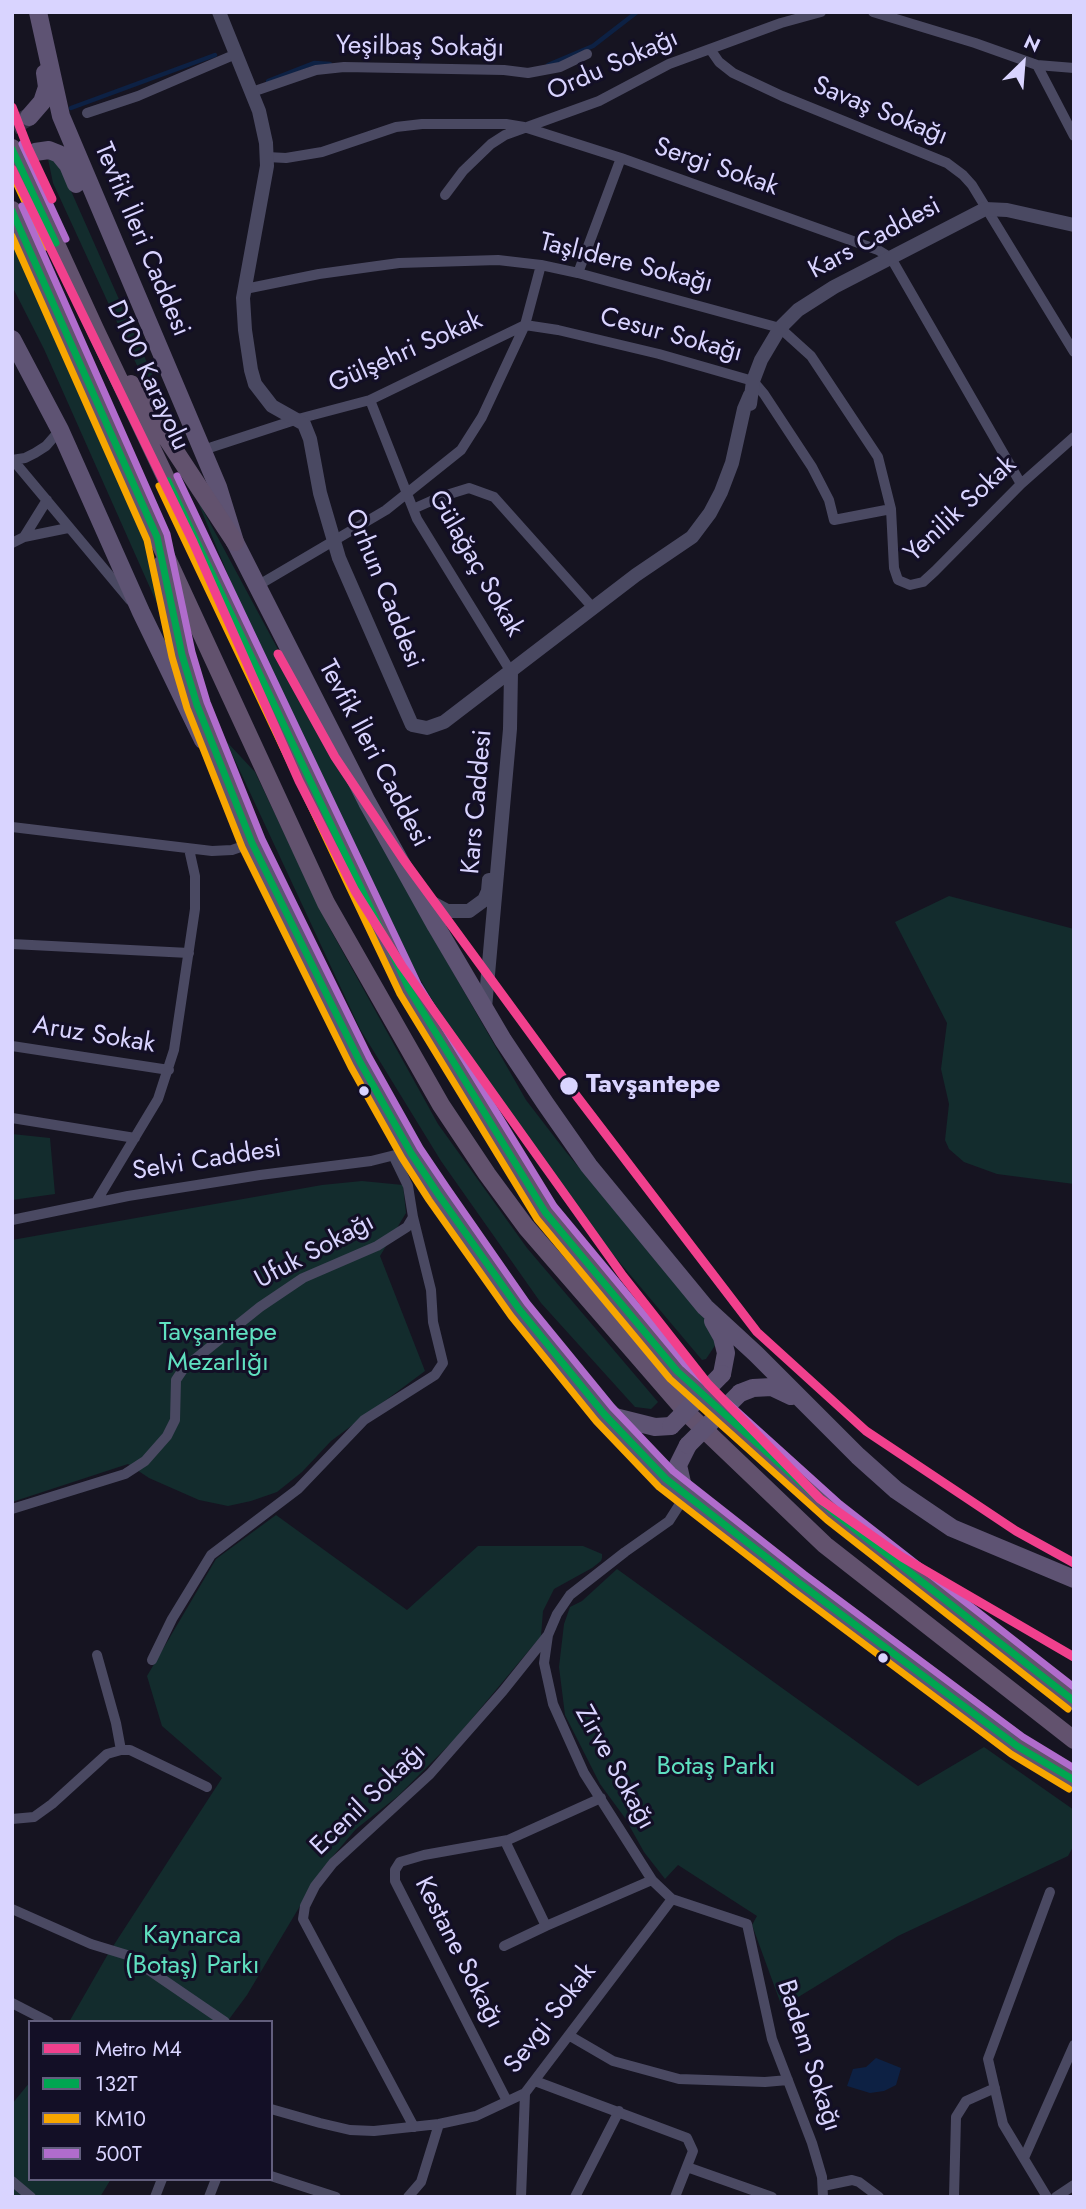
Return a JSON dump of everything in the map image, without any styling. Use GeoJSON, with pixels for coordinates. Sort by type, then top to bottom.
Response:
{"type":"FeatureCollection","features":[{"type":"Feature","properties":{"kind":"highway","name":"D100 Karayolu"},"geometry":{"type":"LineString","coordinates":[[12,148],[95,329],[409,989],[545,1212],[677,1371],[832,1512],[1074,1701]]}},
{"type":"Feature","properties":{"kind":"highway","name":"D100 Karayolu"},"geometry":{"type":"LineString","coordinates":[[12,210],[157,537],[326,903],[441,1105],[526,1227],[689,1415],[825,1545],[1074,1740]]}},
{"type":"Feature","properties":{"kind":"highway"},"geometry":{"type":"LineString","coordinates":[[95,329],[235,542]]}},
{"type":"Feature","properties":{"kind":"highway"},"geometry":{"type":"LineString","coordinates":[[157,537],[182,655],[197,705],[252,843]]}},
{"type":"Feature","properties":{"kind":"highway"},"geometry":{"type":"LineString","coordinates":[[1017,1746],[1074,1780]]}},
{"type":"Feature","properties":{"kind":"main road"},"geometry":{"type":"LineString","coordinates":[[29,117],[42,102],[47,87],[44,64],[30,12]]}},
{"type":"Feature","properties":{"kind":"main road","name":"Tevfik İleri Caddesi"},"geometry":{"type":"LineString","coordinates":[[38,12],[61,116],[203,450],[235,542],[367,802],[485,1008],[545,1103],[589,1166],[705,1307],[887,1482],[952,1528],[1074,1579]]}},
{"type":"Feature","properties":{"kind":"main road"},"geometry":{"type":"LineString","coordinates":[[35,152],[49,149],[59,154],[68,165],[191,449],[235,542]]}},
{"type":"Feature","properties":{"kind":"main road"},"geometry":{"type":"LineString","coordinates":[[12,339],[60,430],[141,612],[360,1062],[401,1152],[519,1310],[604,1414],[685,1496],[1074,1788]]}},
{"type":"Feature","properties":{"kind":"main road"},"geometry":{"type":"LineString","coordinates":[[12,347],[36,384]]}},
{"type":"Feature","properties":{"kind":"main road"},"geometry":{"type":"LineString","coordinates":[[604,1414],[655,1427],[671,1426],[722,1374],[726,1353],[722,1337],[705,1307]]}},
{"type":"Feature","properties":{"kind":"main road"},"geometry":{"type":"LineString","coordinates":[[685,1496],[677,1465],[688,1445],[740,1393],[752,1388],[772,1387],[803,1402]]}},
{"type":"Feature","properties":{"kind":"street"},"geometry":{"type":"LineString","coordinates":[[219,12],[253,92],[264,129],[267,157],[244,289],[245,330],[256,383],[263,397],[272,406],[298,419]]}},
{"type":"Feature","properties":{"kind":"street","name":"Ordu Sokağı"},"geometry":{"type":"LineString","coordinates":[[445,195],[491,144],[505,135],[599,101],[670,64],[780,23],[821,12]]}},
{"type":"Feature","properties":{"kind":"street"},"geometry":{"type":"LineString","coordinates":[[873,12],[1037,65],[1074,68]]}},
{"type":"Feature","properties":{"kind":"street","name":"Savaş Sokağı"},"geometry":{"type":"LineString","coordinates":[[710,49],[719,62],[733,73],[947,163],[972,185],[1074,352]]}},
{"type":"Feature","properties":{"kind":"street"},"geometry":{"type":"LineString","coordinates":[[87,113],[138,96],[236,54]]}},
{"type":"Feature","properties":{"kind":"street","name":"Yeşilbaş Sokağı"},"geometry":{"type":"LineString","coordinates":[[253,92],[316,71],[344,67],[504,70],[527,73],[560,67],[587,54]]}},
{"type":"Feature","properties":{"kind":"street"},"geometry":{"type":"LineString","coordinates":[[1037,65],[1074,135]]}},
{"type":"Feature","properties":{"kind":"street","name":"Sergi Sokak"},"geometry":{"type":"LineString","coordinates":[[267,157],[286,158],[322,152],[376,133],[409,125],[472,123],[524,127],[850,239],[891,258]]}},
{"type":"Feature","properties":{"kind":"street"},"geometry":{"type":"LineString","coordinates":[[578,273],[621,159]]}},
{"type":"Feature","properties":{"kind":"street"},"geometry":{"type":"LineString","coordinates":[[985,209],[1007,210],[1074,225]]}},
{"type":"Feature","properties":{"kind":"street","name":"Kars Caddesi"},"geometry":{"type":"LineString","coordinates":[[511,672],[621,588],[641,581],[681,555],[699,539],[717,515],[738,468],[748,422],[751,388],[765,352],[780,328],[798,310],[834,287],[985,209]]}},
{"type":"Feature","properties":{"kind":"street"},"geometry":{"type":"LineString","coordinates":[[891,258],[1021,484]]}},
{"type":"Feature","properties":{"kind":"street","name":"Taşlıdere Sokağı"},"geometry":{"type":"LineString","coordinates":[[244,289],[319,274],[408,262],[498,260],[578,273],[780,328],[811,356],[878,457],[891,509]]}},
{"type":"Feature","properties":{"kind":"street","name":"Gülşehri Sokak"},"geometry":{"type":"LineString","coordinates":[[203,450],[298,419],[370,400],[526,325],[541,265]]}},
{"type":"Feature","properties":{"kind":"street"},"geometry":{"type":"LineString","coordinates":[[257,586],[386,510],[451,459],[471,436],[526,325]]}},
{"type":"Feature","properties":{"kind":"street","name":"Cesur Sokağı"},"geometry":{"type":"LineString","coordinates":[[526,325],[659,354],[764,394],[812,467],[828,500],[834,520],[891,509]]}},
{"type":"Feature","properties":{"kind":"street","name":"Gülağaç Sokak"},"geometry":{"type":"LineString","coordinates":[[370,400],[417,519],[511,672]]}},
{"type":"Feature","properties":{"kind":"street","name":"Orhun Caddesi"},"geometry":{"type":"LineString","coordinates":[[298,419],[304,424],[310,439],[315,474],[333,540],[412,725],[427,728],[444,722],[511,672]]}},
{"type":"Feature","properties":{"kind":"street"},"geometry":{"type":"LineString","coordinates":[[13,460],[24,458],[46,446],[60,430]]}},
{"type":"Feature","properties":{"kind":"street","name":"Yenilik Sokak"},"geometry":{"type":"LineString","coordinates":[[891,509],[894,568],[898,580],[910,585],[923,582],[1021,484],[1074,437]]}},
{"type":"Feature","properties":{"kind":"street"},"geometry":{"type":"LineString","coordinates":[[13,460],[141,612]]}},
{"type":"Feature","properties":{"kind":"street"},"geometry":{"type":"LineString","coordinates":[[413,509],[440,496],[469,488],[494,496],[594,608]]}},
{"type":"Feature","properties":{"kind":"street"},"geometry":{"type":"LineString","coordinates":[[24,537],[47,500]]}},
{"type":"Feature","properties":{"kind":"street"},"geometry":{"type":"LineString","coordinates":[[12,542],[68,528]]}},
{"type":"Feature","properties":{"kind":"street"},"geometry":{"type":"LineString","coordinates":[[509,705],[511,672]]}},
{"type":"Feature","properties":{"kind":"street","name":"Kars Caddesi"},"geometry":{"type":"LineString","coordinates":[[418,894],[447,911],[469,911],[484,900],[488,891],[503,731],[509,705]]}},
{"type":"Feature","properties":{"kind":"street","name":"Kars Caddesi"},"geometry":{"type":"LineString","coordinates":[[485,1008],[510,729],[509,705]]}},
{"type":"Feature","properties":{"kind":"street"},"geometry":{"type":"LineString","coordinates":[[12,827],[189,849],[232,850],[252,843]]}},
{"type":"Feature","properties":{"kind":"street"},"geometry":{"type":"LineString","coordinates":[[96,1202],[158,1099],[169,1070],[180,1025],[195,909],[195,876],[189,849]]}},
{"type":"Feature","properties":{"kind":"street"},"geometry":{"type":"LineString","coordinates":[[12,944],[189,953]]}},
{"type":"Feature","properties":{"kind":"street","name":"Aruz Sokak"},"geometry":{"type":"LineString","coordinates":[[12,1046],[169,1070]]}},
{"type":"Feature","properties":{"kind":"street"},"geometry":{"type":"LineString","coordinates":[[12,1118],[135,1138]]}},
{"type":"Feature","properties":{"kind":"street","name":"Selvi Caddesi"},"geometry":{"type":"LineString","coordinates":[[12,1220],[96,1202],[401,1152]]}},
{"type":"Feature","properties":{"kind":"street","name":"Ufuk Sokağı"},"geometry":{"type":"LineString","coordinates":[[12,1509],[124,1474],[145,1461],[167,1436],[175,1420],[176,1380],[184,1368],[260,1307],[303,1278],[377,1246],[407,1227],[413,1217],[401,1152]]}},
{"type":"Feature","properties":{"kind":"street"},"geometry":{"type":"LineString","coordinates":[[152,1660],[172,1619],[211,1555],[298,1489],[364,1420],[435,1375],[443,1363],[433,1322],[431,1290],[413,1217]]}},
{"type":"Feature","properties":{"kind":"street","name":"Zirve Sokağı"},"geometry":{"type":"LineString","coordinates":[[672,1899],[652,1880],[584,1773],[553,1703],[544,1663],[548,1635],[557,1614],[570,1595],[669,1521],[685,1496]]}},
{"type":"Feature","properties":{"kind":"street","name":"Ecenil Sokağı"},"geometry":{"type":"LineString","coordinates":[[414,2127],[303,1919],[305,1906],[315,1885],[333,1863],[430,1774],[548,1635]]}},
{"type":"Feature","properties":{"kind":"street"},"geometry":{"type":"LineString","coordinates":[[97,1655],[121,1750]]}},
{"type":"Feature","properties":{"kind":"street"},"geometry":{"type":"LineString","coordinates":[[12,1818],[34,1817],[52,1804],[100,1759],[121,1750],[131,1750],[207,1787]]}},
{"type":"Feature","properties":{"kind":"street"},"geometry":{"type":"LineString","coordinates":[[546,1927],[505,1841],[601,1798]]}},
{"type":"Feature","properties":{"kind":"street","name":"Kestane Sokağı"},"geometry":{"type":"LineString","coordinates":[[505,1841],[424,1855],[400,1863],[395,1870],[395,1881],[507,2101]]}},
{"type":"Feature","properties":{"kind":"street"},"geometry":{"type":"LineString","coordinates":[[504,1946],[652,1880]]}},
{"type":"Feature","properties":{"kind":"street"},"geometry":{"type":"LineString","coordinates":[[1047,2197],[1003,2124],[988,2059],[1050,1892]]}},
{"type":"Feature","properties":{"kind":"street","name":"Sevgi Sokak"},"geometry":{"type":"LineString","coordinates":[[273,2105],[349,2130],[374,2132],[439,2124],[476,2116],[525,2093],[672,1899]]}},
{"type":"Feature","properties":{"kind":"street","name":"Badem Sokağı"},"geometry":{"type":"LineString","coordinates":[[672,1899],[747,1924],[772,2039],[812,2143],[823,2191]]}},
{"type":"Feature","properties":{"kind":"street"},"geometry":{"type":"LineString","coordinates":[[12,1909],[91,1944],[127,1955],[222,2020]]}},
{"type":"Feature","properties":{"kind":"street"},"geometry":{"type":"LineString","coordinates":[[12,2003],[45,2020]]}},
{"type":"Feature","properties":{"kind":"street"},"geometry":{"type":"LineString","coordinates":[[570,2036],[613,2061],[679,2079],[788,2080]]}},
{"type":"Feature","properties":{"kind":"street"},"geometry":{"type":"LineString","coordinates":[[1024,2158],[1074,2045]]}},
{"type":"Feature","properties":{"kind":"street"},"geometry":{"type":"LineString","coordinates":[[536,2081],[619,2110],[687,2138],[693,2151],[675,2197]]}},
{"type":"Feature","properties":{"kind":"street"},"geometry":{"type":"LineString","coordinates":[[954,2197],[956,2118],[966,2101],[995,2088]]}},
{"type":"Feature","properties":{"kind":"street"},"geometry":{"type":"LineString","coordinates":[[521,2197],[525,2093]]}},
{"type":"Feature","properties":{"kind":"street"},"geometry":{"type":"LineString","coordinates":[[575,2197],[619,2110]]}},
{"type":"Feature","properties":{"kind":"street"},"geometry":{"type":"LineString","coordinates":[[408,2197],[421,2182],[439,2124]]}},
{"type":"Feature","properties":{"kind":"street"},"geometry":{"type":"LineString","coordinates":[[687,2167],[772,2197]]}},
{"type":"Feature","properties":{"kind":"street"},"geometry":{"type":"LineString","coordinates":[[273,2177],[336,2197]]}},
{"type":"Feature","properties":{"kind":"street"},"geometry":{"type":"LineString","coordinates":[[823,2191],[846,2180],[855,2180],[879,2197]]}},
{"type":"Feature","properties":{"kind":"street"},"geometry":{"type":"LineString","coordinates":[[12,2181],[31,2197]]}},
{"type":"Feature","properties":{"kind":"street"},"geometry":{"type":"LineString","coordinates":[[1056,2197],[1074,2185]]}},
{"type":"Feature","properties":{"kind":"green space"},"geometry":{"type":"Polygon","coordinates":[[[56,157],[164,401],[140,372],[53,183],[48,159],[56,157]]]}},
{"type":"Feature","properties":{"kind":"green space"},"geometry":{"type":"Polygon","coordinates":[[[12,234],[92,402],[140,515],[175,644],[44,349],[12,286],[12,234]]]}},
{"type":"Feature","properties":{"kind":"green space"},"geometry":{"type":"Polygon","coordinates":[[[195,495],[426,925],[526,1100],[708,1322],[716,1344],[706,1359],[702,1360],[540,1168],[462,1052],[400,944],[250,628],[195,495]]]}},
{"type":"Feature","properties":{"kind":"green space"},"geometry":{"type":"Polygon","coordinates":[[[226,741],[255,772],[329,927],[438,1124],[527,1248],[658,1402],[651,1409],[635,1407],[541,1303],[441,1161],[360,1029],[226,741]]]}},
{"type":"Feature","properties":{"kind":"green space"},"geometry":{"type":"Polygon","coordinates":[[[949,896],[1074,929],[1074,1184],[997,1174],[964,1162],[949,1149],[945,1140],[949,1104],[941,1069],[947,1023],[895,922],[949,896]]]}},
{"type":"Feature","properties":{"kind":"green space"},"geometry":{"type":"Polygon","coordinates":[[[12,1134],[50,1138],[55,1194],[12,1200],[12,1134]]]}},
{"type":"Feature","properties":{"kind":"green space","name":"Tavşantepe Mezarlığı"},"geometry":{"type":"Polygon","coordinates":[[[362,1181],[403,1185],[406,1213],[380,1256],[425,1371],[331,1441],[302,1472],[277,1492],[251,1501],[228,1506],[199,1500],[149,1478],[128,1464],[12,1502],[12,1240],[322,1185],[362,1181]]]}},
{"type":"Feature","properties":{"kind":"green space","name":"Kaynarca (Botaş) Parkı"},"geometry":{"type":"Polygon","coordinates":[[[276,1515],[407,1610],[478,1546],[583,1546],[602,1554],[601,1561],[592,1568],[554,1589],[543,1611],[541,1636],[455,1739],[398,1796],[356,1829],[322,1869],[247,1995],[228,2020],[70,2020],[108,1954],[222,1778],[162,1726],[147,1676],[216,1559],[276,1515]]]}},
{"type":"Feature","properties":{"kind":"green space","name":"Botaş Parkı"},"geometry":{"type":"Polygon","coordinates":[[[617,1569],[918,1786],[984,1747],[1074,1810],[1074,1845],[1068,1856],[898,1936],[782,2007],[752,1925],[757,1916],[678,1865],[665,1879],[600,1784],[565,1715],[559,1667],[564,1624],[570,1607],[582,1601],[617,1569]]]}},
{"type":"Feature","properties":{"kind":"green space"},"geometry":{"type":"Polygon","coordinates":[[[28,2084],[28,2181],[110,2181],[100,2197],[12,2197],[12,2104],[28,2084]]]}},
{"type":"Feature","properties":{"kind":"water"},"geometry":{"type":"Polygon","coordinates":[[[876,2058],[901,2068],[896,2085],[884,2091],[870,2093],[847,2086],[853,2069],[866,2067],[876,2058]]]}},
{"type":"Feature","properties":{"kind":"waterway"},"geometry":{"type":"LineString","coordinates":[[548,65],[593,46],[637,12]]}},
{"type":"Feature","properties":{"kind":"waterway"},"geometry":{"type":"LineString","coordinates":[[71,108],[215,55]]}},
{"type":"Feature","properties":{"kind":"waterway"},"geometry":{"type":"LineString","coordinates":[[268,81],[314,63],[330,64]]}},
{"type":"Feature","properties":{"kind":"tunnel"},"geometry":{"type":"LineString","coordinates":[[12,126],[29,117]]}},
{"type":"Feature","properties":{"kind":"metro line","name":"M4"},"geometry":{"type":"LineString","coordinates":[[12,107],[52,199]]}},
{"type":"Feature","properties":{"kind":"metro line","name":"M4"},"geometry":{"type":"LineString","coordinates":[[12,169],[193,542],[299,781],[355,891],[402,966],[623,1276],[708,1384],[820,1499],[902,1557],[1074,1657]]}},
{"type":"Feature","properties":{"kind":"metro line","name":"M4"},"geometry":{"type":"LineString","coordinates":[[278,654],[335,757],[403,859],[569,1086],[757,1332],[866,1431],[1016,1531],[1074,1563]]}},
{"type":"Feature","properties":{"kind":"transit line","name":"500T"},"geometry":{"type":"LineString","coordinates":[[22,144],[66,239]]}},
{"type":"Feature","properties":{"kind":"transit line","name":"132T"},"geometry":{"type":"LineString","coordinates":[[12,149],[56,243]]}},
{"type":"Feature","properties":{"kind":"transit line","name":"KM10"},"geometry":{"type":"LineString","coordinates":[[12,174],[46,247]]}},
{"type":"Feature","properties":{"kind":"transit line","name":"500T"},"geometry":{"type":"LineString","coordinates":[[22,206],[167,534],[192,652],[207,702],[262,839],[369,1057],[420,1148],[527,1303],[612,1407],[673,1471],[804,1574],[1023,1737],[1074,1768]]}},
{"type":"Feature","properties":{"kind":"transit line","name":"132T"},"geometry":{"type":"LineString","coordinates":[[12,211],[157,537],[182,655],[197,705],[252,843],[360,1062],[411,1153],[438,1194],[519,1309],[604,1414],[666,1479],[1017,1746],[1074,1780]]}},
{"type":"Feature","properties":{"kind":"transit line","name":"KM10"},"geometry":{"type":"LineString","coordinates":[[12,236],[147,540],[172,657],[187,708],[242,847],[351,1067],[429,1200],[511,1316],[596,1421],[659,1487],[1011,1754],[1069,1789]]}},
{"type":"Feature","properties":{"kind":"transit line","name":"500T"},"geometry":{"type":"LineString","coordinates":[[177,476],[418,984],[554,1206],[685,1364],[840,1504],[1074,1687]]}},
{"type":"Feature","properties":{"kind":"transit line","name":"132T"},"geometry":{"type":"LineString","coordinates":[[168,481],[409,989],[545,1212],[677,1371],[833,1512],[1074,1701]]}},
{"type":"Feature","properties":{"kind":"transit line","name":"KM10"},"geometry":{"type":"LineString","coordinates":[[159,486],[400,994],[537,1219],[670,1379],[827,1520],[1068,1709]]}},
{"type":"Feature","properties":{"kind":"place","name":"Tavşantepe"},"geometry":{"type":"Point","coordinates":[569,1086]}}]}
